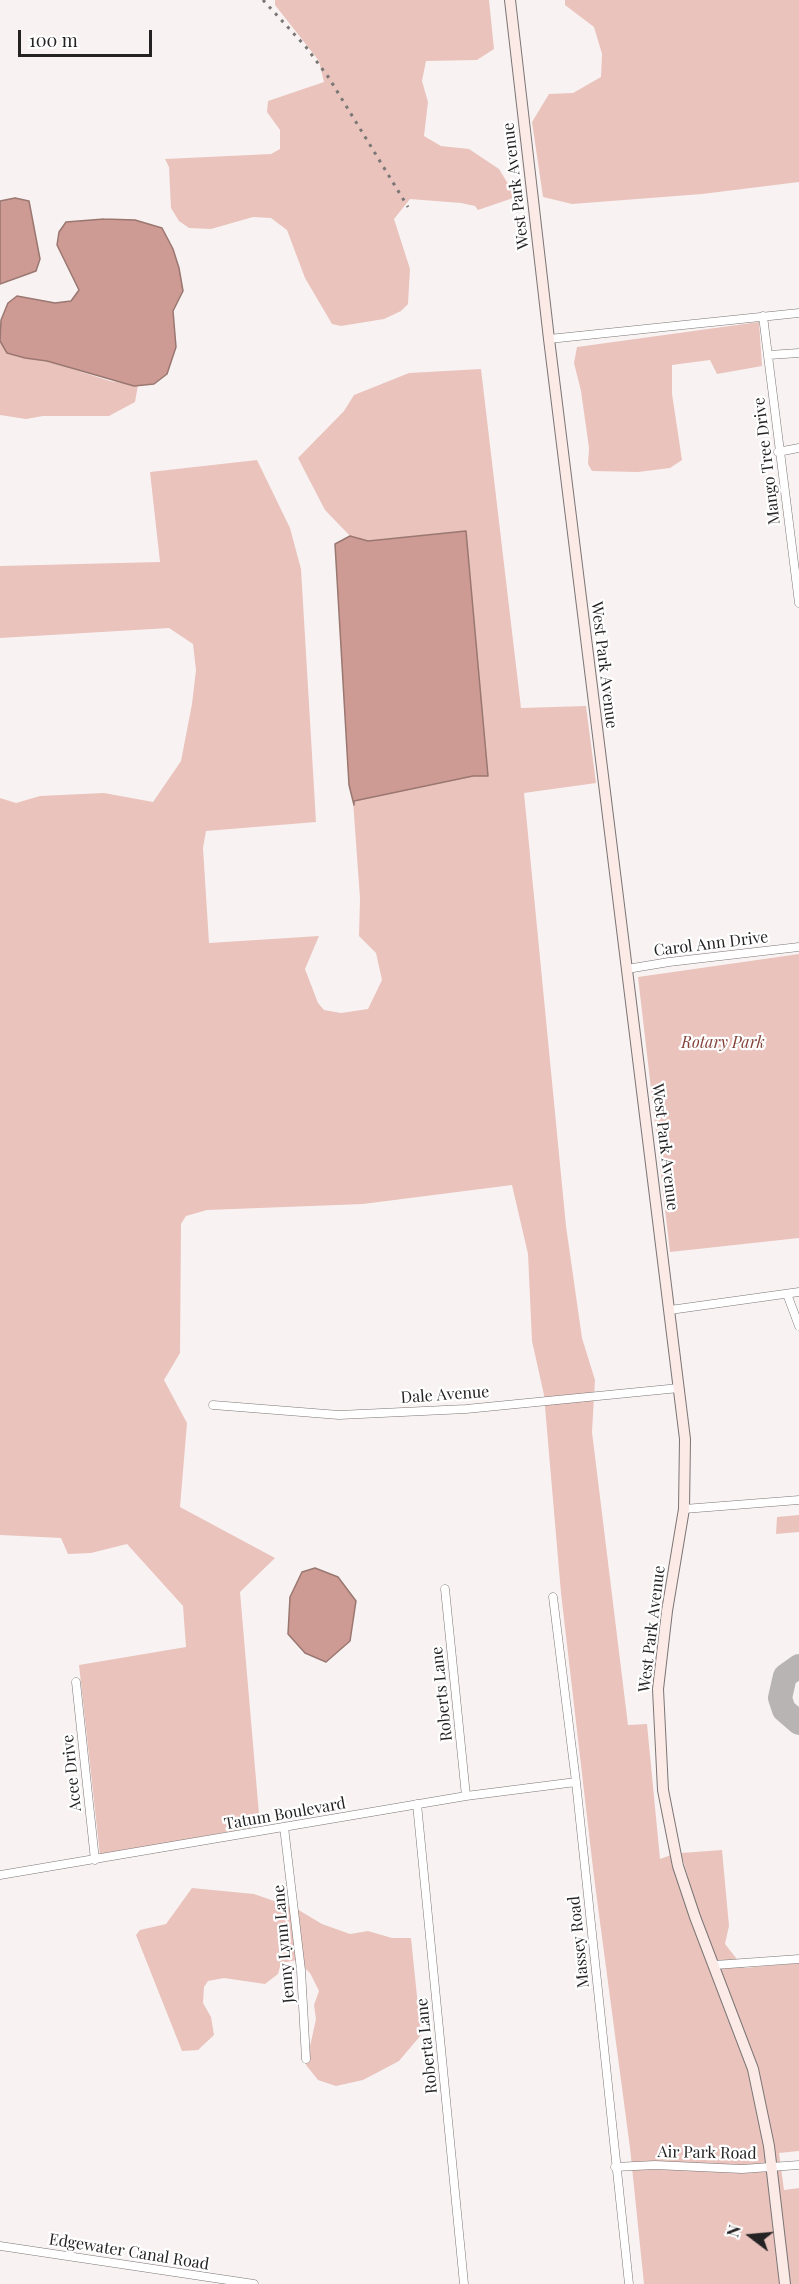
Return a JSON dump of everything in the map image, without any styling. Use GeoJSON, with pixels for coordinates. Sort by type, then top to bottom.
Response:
{"type":"FeatureCollection","features":[{"type":"Feature","properties":{"kind":"street","name":"West Park Avenue"},"geometry":{"type":"LineString","coordinates":[[510,0],[549,339],[686,1439],[684,1509],[667,1611],[658,1689],[663,1790],[678,1866],[694,1917],[715,1965],[753,2069],[771,2167],[785,2284]]}},
{"type":"Feature","properties":{"kind":"street"},"geometry":{"type":"LineString","coordinates":[[549,339],[799,313]]}},
{"type":"Feature","properties":{"kind":"street","name":"Mango Tree Drive"},"geometry":{"type":"LineString","coordinates":[[763,315],[778,452],[799,603]]}},
{"type":"Feature","properties":{"kind":"street"},"geometry":{"type":"LineString","coordinates":[[769,354],[799,352]]}},
{"type":"Feature","properties":{"kind":"street"},"geometry":{"type":"LineString","coordinates":[[778,452],[799,448]]}},
{"type":"Feature","properties":{"kind":"street","name":"Carol Ann Drive"},"geometry":{"type":"LineString","coordinates":[[627,969],[799,947]]}},
{"type":"Feature","properties":{"kind":"street"},"geometry":{"type":"LineString","coordinates":[[670,1310],[799,1292]]}},
{"type":"Feature","properties":{"kind":"street"},"geometry":{"type":"LineString","coordinates":[[787,1294],[799,1326]]}},
{"type":"Feature","properties":{"kind":"street","name":"Dale Avenue"},"geometry":{"type":"LineString","coordinates":[[213,1405],[339,1415],[466,1409],[679,1388]]}},
{"type":"Feature","properties":{"kind":"street"},"geometry":{"type":"LineString","coordinates":[[684,1509],[799,1500]]}},
{"type":"Feature","properties":{"kind":"street","name":"Roberts Lane"},"geometry":{"type":"LineString","coordinates":[[445,1588],[466,1796]]}},
{"type":"Feature","properties":{"kind":"street","name":"Massey Road"},"geometry":{"type":"LineString","coordinates":[[553,1597],[576,1782],[629,2284]]}},
{"type":"Feature","properties":{"kind":"street","name":"Acee Drive"},"geometry":{"type":"LineString","coordinates":[[76,1682],[95,1860]]}},
{"type":"Feature","properties":{"kind":"street","name":"Tatum Boulevard"},"geometry":{"type":"LineString","coordinates":[[0,1875],[466,1796],[576,1782]]}},
{"type":"Feature","properties":{"kind":"street","name":"Roberta Lane"},"geometry":{"type":"LineString","coordinates":[[417,1804],[464,2284]]}},
{"type":"Feature","properties":{"kind":"street","name":"Jenny Lynn Lane"},"geometry":{"type":"LineString","coordinates":[[284,1827],[301,1970],[306,2060]]}},
{"type":"Feature","properties":{"kind":"street"},"geometry":{"type":"LineString","coordinates":[[715,1965],[799,1959]]}},
{"type":"Feature","properties":{"kind":"street","name":"Air Park Road"},"geometry":{"type":"LineString","coordinates":[[615,2167],[799,2165]]}},
{"type":"Feature","properties":{"kind":"street","name":"Edgewater Canal Road"},"geometry":{"type":"LineString","coordinates":[[0,2246],[254,2284]]}},
{"type":"Feature","properties":{"kind":"green space"},"geometry":{"type":"Polygon","coordinates":[[[275,0],[489,0],[494,49],[477,60],[426,61],[422,81],[428,102],[424,136],[441,146],[469,149],[499,169],[516,197],[478,210],[475,206],[461,203],[410,199],[394,219],[410,269],[408,304],[401,311],[384,319],[341,326],[332,324],[305,278],[287,230],[271,218],[253,217],[211,229],[189,228],[179,221],[171,208],[169,167],[165,159],[271,154],[280,149],[280,130],[267,112],[268,101],[324,82],[319,61],[275,5],[275,0]]]}},
{"type":"Feature","properties":{"kind":"green space"},"geometry":{"type":"Polygon","coordinates":[[[565,0],[799,0],[799,182],[702,194],[572,204],[543,197],[532,122],[549,94],[573,93],[601,77],[602,54],[594,27],[565,5],[565,0]]]}},
{"type":"Feature","properties":{"kind":"green space"},"geometry":{"type":"Polygon","coordinates":[[[759,322],[762,366],[717,374],[710,360],[672,365],[672,394],[682,460],[670,468],[638,472],[592,471],[588,464],[589,448],[581,391],[574,363],[577,347],[759,322]]]}},
{"type":"Feature","properties":{"kind":"green space"},"geometry":{"type":"Polygon","coordinates":[[[0,341],[7,353],[47,361],[110,381],[138,385],[135,402],[109,416],[43,416],[26,419],[0,415],[0,341]]]}},
{"type":"Feature","properties":{"kind":"green space"},"geometry":{"type":"Polygon","coordinates":[[[481,369],[521,708],[586,706],[596,783],[524,793],[566,1226],[582,1338],[595,1380],[592,1432],[628,1725],[647,1724],[660,1859],[671,1855],[690,1918],[748,2070],[764,2146],[780,2284],[644,2284],[630,2148],[594,1877],[561,1593],[544,1395],[532,1341],[528,1254],[512,1185],[363,1204],[207,1210],[186,1216],[181,1224],[180,1353],[164,1380],[187,1423],[180,1507],[275,1558],[240,1592],[260,1826],[100,1855],[79,1665],[186,1647],[183,1606],[127,1544],[91,1553],[68,1554],[61,1538],[0,1535],[0,798],[16,803],[40,796],[104,793],[153,802],[181,761],[196,670],[193,644],[169,628],[0,638],[0,566],[160,562],[150,472],[257,460],[290,528],[301,569],[316,822],[206,831],[203,848],[209,943],[319,936],[305,969],[318,1003],[324,1010],[341,1013],[368,1009],[382,980],[376,953],[359,936],[360,898],[353,801],[473,776],[487,776],[466,531],[368,541],[350,536],[325,510],[298,458],[344,411],[354,395],[409,373],[481,369]]]}},
{"type":"Feature","properties":{"kind":"green space","name":"Rotary Park"},"geometry":{"type":"Polygon","coordinates":[[[799,954],[799,1238],[670,1252],[638,977],[799,954]]]}},
{"type":"Feature","properties":{"kind":"green space"},"geometry":{"type":"Polygon","coordinates":[[[799,1515],[799,1532],[776,1534],[777,1517],[799,1515]]]}},
{"type":"Feature","properties":{"kind":"green space"},"geometry":{"type":"Polygon","coordinates":[[[722,1850],[729,1926],[725,1944],[744,1968],[799,1963],[799,2151],[779,2153],[784,2190],[799,2188],[799,2284],[790,2284],[758,2068],[699,1916],[681,1853],[722,1850]]]}},
{"type":"Feature","properties":{"kind":"green space"},"geometry":{"type":"Polygon","coordinates":[[[192,1888],[254,1894],[297,1909],[322,1924],[350,1934],[368,1931],[392,1938],[411,1938],[421,2035],[399,2061],[363,2080],[336,2086],[318,2080],[306,2065],[316,2019],[314,2005],[319,1991],[310,1973],[297,1960],[281,1963],[278,1974],[265,1984],[224,1978],[208,1981],[204,1987],[203,2003],[211,2017],[214,2035],[198,2050],[182,2051],[136,1935],[140,1930],[166,1924],[192,1888]]]}},
{"type":"Feature","properties":{"kind":"shaded area"},"geometry":{"type":"Polygon","coordinates":[[[15,198],[29,201],[40,259],[36,271],[0,284],[0,201],[15,198]]]}},
{"type":"Feature","properties":{"kind":"shaded area"},"geometry":{"type":"Polygon","coordinates":[[[104,219],[135,220],[162,228],[173,249],[179,268],[183,291],[173,311],[176,347],[167,374],[154,384],[134,386],[47,361],[7,353],[0,341],[1,320],[8,303],[17,296],[55,303],[71,301],[79,290],[57,245],[59,232],[66,222],[104,219]]]}},
{"type":"Feature","properties":{"kind":"shaded area"},"geometry":{"type":"Polygon","coordinates":[[[466,531],[488,776],[473,776],[354,801],[354,805],[349,785],[335,544],[350,536],[368,541],[466,531]]]}},
{"type":"Feature","properties":{"kind":"shaded area"},"geometry":{"type":"Polygon","coordinates":[[[315,1568],[338,1577],[356,1601],[350,1641],[326,1662],[305,1653],[288,1634],[290,1597],[302,1572],[315,1568]]]}},
{"type":"Feature","properties":{"kind":"taxiway"},"geometry":{"type":"LineString","coordinates":[[799,1666],[785,1676],[780,1698],[784,1710],[799,1723]]}},
{"type":"Feature","properties":{"kind":"railway"},"geometry":{"type":"LineString","coordinates":[[263,0],[306,47],[329,78],[408,207]]}}]}
